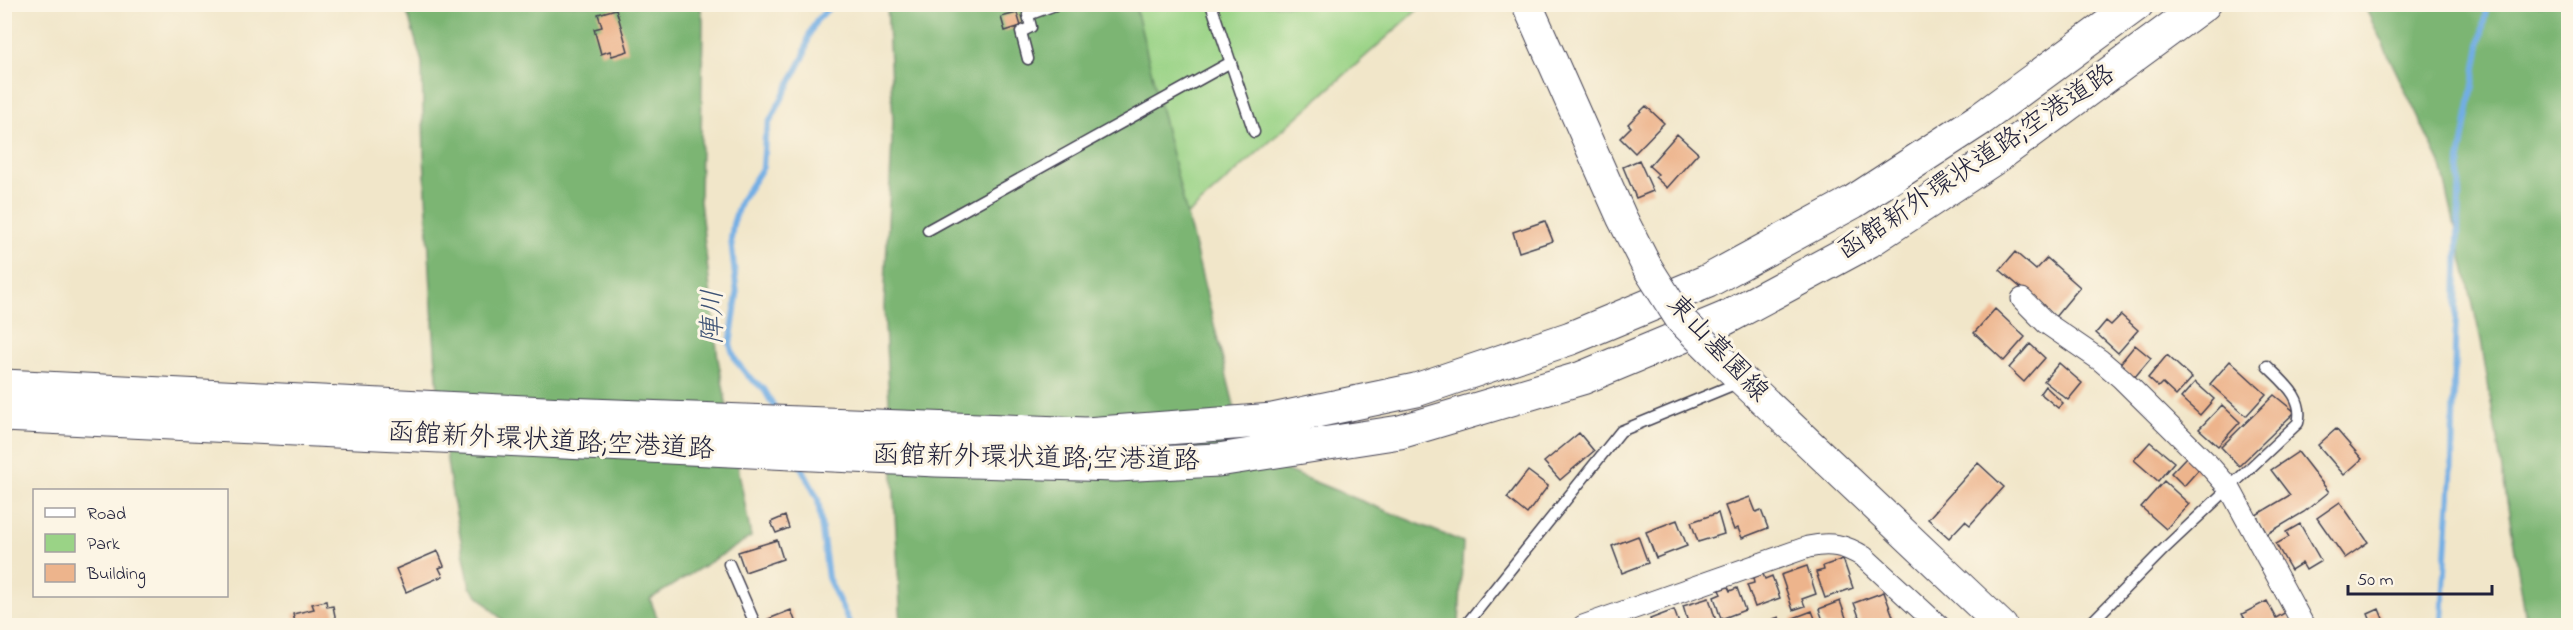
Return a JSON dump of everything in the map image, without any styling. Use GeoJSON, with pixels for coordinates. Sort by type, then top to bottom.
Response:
{"type":"FeatureCollection","features":[{"type":"Feature","properties":{"kind":"highway","name":"函館新外環状道路;空港道路"},"geometry":{"type":"LineString","coordinates":[[4,415],[566,428],[935,428],[1086,434],[1273,420],[1416,390],[1572,338],[1708,281],[1853,202],[1982,118],[2137,4]]}},
{"type":"Feature","properties":{"kind":"highway","name":"函館新外環状道路;空港道路"},"geometry":{"type":"LineString","coordinates":[[4,386],[566,428],[936,460],[1116,465],[1229,459],[1400,432],[1582,378],[1726,318],[1869,241],[1999,155],[2204,4]]}},
{"type":"Feature","properties":{"kind":"street","name":"東山墓園線"},"geometry":{"type":"LineString","coordinates":[[1527,4],[1622,218],[1647,267],[1680,319],[1742,381],[2002,626]]}},
{"type":"Feature","properties":{"kind":"street"},"geometry":{"type":"LineString","coordinates":[[2022,299],[2046,323],[2100,360],[2121,378],[2230,489],[2304,626]]}},
{"type":"Feature","properties":{"kind":"street"},"geometry":{"type":"LineString","coordinates":[[1583,626],[1824,543],[1852,549],[1864,557],[1939,626]]}},
{"type":"Feature","properties":{"kind":"lane"},"geometry":{"type":"LineString","coordinates":[[1028,59],[1021,32],[1031,27],[1026,10],[1058,4]]}},
{"type":"Feature","properties":{"kind":"lane"},"geometry":{"type":"LineString","coordinates":[[1211,4],[1254,132]]}},
{"type":"Feature","properties":{"kind":"lane"},"geometry":{"type":"LineString","coordinates":[[928,230],[1231,62]]}},
{"type":"Feature","properties":{"kind":"lane"},"geometry":{"type":"LineString","coordinates":[[2088,626],[2165,548],[2298,423],[2299,408],[2296,398],[2291,389],[2267,366]]}},
{"type":"Feature","properties":{"kind":"lane"},"geometry":{"type":"LineString","coordinates":[[1465,626],[1621,431],[1742,381]]}},
{"type":"Feature","properties":{"kind":"lane"},"geometry":{"type":"LineString","coordinates":[[729,564],[756,626]]}},
{"type":"Feature","properties":{"kind":"green space"},"geometry":{"type":"Polygon","coordinates":[[[405,5],[700,5],[703,20],[700,201],[718,359],[751,537],[650,599],[660,625],[507,625],[470,587],[451,488],[439,405],[424,156],[422,62],[405,5]]]}},
{"type":"Feature","properties":{"kind":"green space"},"geometry":{"type":"Polygon","coordinates":[[[887,5],[1135,5],[1246,454],[1463,542],[1459,625],[901,625],[884,307],[893,120],[887,5]]]}},
{"type":"Feature","properties":{"kind":"green space"},"geometry":{"type":"Polygon","coordinates":[[[971,5],[1423,5],[999,383],[971,5]]]}},
{"type":"Feature","properties":{"kind":"green space"},"geometry":{"type":"Polygon","coordinates":[[[2364,5],[2568,5],[2568,625],[2527,625],[2481,340],[2441,165],[2364,5]]]}},
{"type":"Feature","properties":{"kind":"building"},"geometry":{"type":"Polygon","coordinates":[[[616,9],[628,51],[612,56],[610,51],[601,54],[594,29],[602,27],[598,14],[616,9]]]}},
{"type":"Feature","properties":{"kind":"building"},"geometry":{"type":"Polygon","coordinates":[[[1017,13],[1021,26],[1005,31],[1001,17],[1017,13]]]}},
{"type":"Feature","properties":{"kind":"building"},"geometry":{"type":"Polygon","coordinates":[[[1646,106],[1664,123],[1635,153],[1620,138],[1631,127],[1628,124],[1646,106]]]}},
{"type":"Feature","properties":{"kind":"building"},"geometry":{"type":"Polygon","coordinates":[[[1677,134],[1698,153],[1667,188],[1655,177],[1658,174],[1649,166],[1677,134]]]}},
{"type":"Feature","properties":{"kind":"building"},"geometry":{"type":"Polygon","coordinates":[[[1639,160],[1653,191],[1636,198],[1623,167],[1639,160]]]}},
{"type":"Feature","properties":{"kind":"building"},"geometry":{"type":"Polygon","coordinates":[[[1545,221],[1553,241],[1519,252],[1513,232],[1545,221]]]}},
{"type":"Feature","properties":{"kind":"building"},"geometry":{"type":"Polygon","coordinates":[[[2015,252],[2036,270],[2047,258],[2080,287],[2055,317],[2000,270],[2015,252]]]}},
{"type":"Feature","properties":{"kind":"building"},"geometry":{"type":"Polygon","coordinates":[[[1995,309],[2025,337],[2004,361],[1974,333],[1995,309]]]}},
{"type":"Feature","properties":{"kind":"building"},"geometry":{"type":"Polygon","coordinates":[[[2121,315],[2138,330],[2118,353],[2096,333],[2106,321],[2111,325],[2121,315]]]}},
{"type":"Feature","properties":{"kind":"building"},"geometry":{"type":"Polygon","coordinates":[[[2030,344],[2045,358],[2024,382],[2009,368],[2030,344]]]}},
{"type":"Feature","properties":{"kind":"building"},"geometry":{"type":"Polygon","coordinates":[[[2135,345],[2151,358],[2134,378],[2119,365],[2135,345]]]}},
{"type":"Feature","properties":{"kind":"building"},"geometry":{"type":"Polygon","coordinates":[[[2167,355],[2192,378],[2176,396],[2162,383],[2158,387],[2148,378],[2167,355]]]}},
{"type":"Feature","properties":{"kind":"building"},"geometry":{"type":"Polygon","coordinates":[[[2230,361],[2266,394],[2246,416],[2210,384],[2230,361]]]}},
{"type":"Feature","properties":{"kind":"building"},"geometry":{"type":"Polygon","coordinates":[[[2059,363],[2082,383],[2068,400],[2044,381],[2059,363]]]}},
{"type":"Feature","properties":{"kind":"building"},"geometry":{"type":"Polygon","coordinates":[[[2195,382],[2214,399],[2200,415],[2181,398],[2195,382]]]}},
{"type":"Feature","properties":{"kind":"building"},"geometry":{"type":"Polygon","coordinates":[[[2045,386],[2063,403],[2058,408],[2040,393],[2045,386]]]}},
{"type":"Feature","properties":{"kind":"building"},"geometry":{"type":"Polygon","coordinates":[[[2274,395],[2295,412],[2239,466],[2221,447],[2274,395]]]}},
{"type":"Feature","properties":{"kind":"building"},"geometry":{"type":"Polygon","coordinates":[[[2222,405],[2240,422],[2218,446],[2199,429],[2222,405]]]}},
{"type":"Feature","properties":{"kind":"building"},"geometry":{"type":"Polygon","coordinates":[[[2336,429],[2362,459],[2344,475],[2318,445],[2336,429]]]}},
{"type":"Feature","properties":{"kind":"building"},"geometry":{"type":"Polygon","coordinates":[[[1579,433],[1594,451],[1560,480],[1544,462],[1579,433]]]}},
{"type":"Feature","properties":{"kind":"building"},"geometry":{"type":"Polygon","coordinates":[[[2150,442],[2174,462],[2158,481],[2134,460],[2150,442]]]}},
{"type":"Feature","properties":{"kind":"building"},"geometry":{"type":"Polygon","coordinates":[[[2298,452],[2329,492],[2304,512],[2267,534],[2256,515],[2290,495],[2271,470],[2298,452]]]}},
{"type":"Feature","properties":{"kind":"building"},"geometry":{"type":"Polygon","coordinates":[[[2187,456],[2200,468],[2184,486],[2171,473],[2187,456]]]}},
{"type":"Feature","properties":{"kind":"building"},"geometry":{"type":"Polygon","coordinates":[[[1978,463],[2004,487],[1970,525],[1965,521],[1949,538],[1928,519],[1978,463]]]}},
{"type":"Feature","properties":{"kind":"building"},"geometry":{"type":"Polygon","coordinates":[[[1528,471],[1548,486],[1527,514],[1507,498],[1528,471]]]}},
{"type":"Feature","properties":{"kind":"building"},"geometry":{"type":"Polygon","coordinates":[[[2164,481],[2189,504],[2166,529],[2141,507],[2164,481]]]}},
{"type":"Feature","properties":{"kind":"building"},"geometry":{"type":"Polygon","coordinates":[[[1750,497],[1756,512],[1761,510],[1768,528],[1742,538],[1738,528],[1734,530],[1725,506],[1750,497]]]}},
{"type":"Feature","properties":{"kind":"building"},"geometry":{"type":"Polygon","coordinates":[[[2340,502],[2368,542],[2345,558],[2317,518],[2340,502]]]}},
{"type":"Feature","properties":{"kind":"building"},"geometry":{"type":"Polygon","coordinates":[[[1718,513],[1724,534],[1698,542],[1691,522],[1718,513]]]}},
{"type":"Feature","properties":{"kind":"building"},"geometry":{"type":"Polygon","coordinates":[[[785,516],[789,528],[776,533],[771,522],[785,516]]]}},
{"type":"Feature","properties":{"kind":"building"},"geometry":{"type":"Polygon","coordinates":[[[1677,520],[1687,546],[1656,558],[1646,532],[1677,520]]]}},
{"type":"Feature","properties":{"kind":"building"},"geometry":{"type":"Polygon","coordinates":[[[2300,524],[2321,561],[2306,570],[2302,563],[2291,570],[2276,544],[2289,537],[2286,532],[2300,524]]]}},
{"type":"Feature","properties":{"kind":"building"},"geometry":{"type":"Polygon","coordinates":[[[1638,536],[1648,563],[1622,573],[1612,546],[1638,536]]]}},
{"type":"Feature","properties":{"kind":"building"},"geometry":{"type":"Polygon","coordinates":[[[777,540],[783,559],[745,572],[738,552],[777,540]]]}},
{"type":"Feature","properties":{"kind":"building"},"geometry":{"type":"Polygon","coordinates":[[[438,551],[444,566],[439,568],[443,576],[406,592],[396,569],[438,551]]]}},
{"type":"Feature","properties":{"kind":"building"},"geometry":{"type":"Polygon","coordinates":[[[1843,559],[1853,588],[1825,598],[1816,572],[1824,570],[1823,566],[1843,559]]]}},
{"type":"Feature","properties":{"kind":"building"},"geometry":{"type":"Polygon","coordinates":[[[1807,566],[1816,594],[1802,599],[1805,606],[1793,610],[1781,575],[1807,566]]]}},
{"type":"Feature","properties":{"kind":"building"},"geometry":{"type":"Polygon","coordinates":[[[1763,574],[1765,579],[1772,576],[1780,598],[1755,607],[1747,585],[1754,583],[1753,578],[1763,574]]]}},
{"type":"Feature","properties":{"kind":"building"},"geometry":{"type":"Polygon","coordinates":[[[1728,587],[1730,591],[1737,588],[1745,610],[1721,619],[1714,597],[1721,594],[1719,590],[1728,587]]]}},
{"type":"Feature","properties":{"kind":"building"},"geometry":{"type":"Polygon","coordinates":[[[1884,592],[1894,619],[1877,626],[1874,620],[1862,625],[1854,603],[1884,592]]]}},
{"type":"Feature","properties":{"kind":"building"},"geometry":{"type":"Polygon","coordinates":[[[1709,598],[1716,621],[1689,626],[1683,606],[1709,598]]]}},
{"type":"Feature","properties":{"kind":"building"},"geometry":{"type":"Polygon","coordinates":[[[326,601],[327,607],[333,606],[337,626],[296,626],[293,614],[314,609],[312,604],[326,601]]]}},
{"type":"Feature","properties":{"kind":"building"},"geometry":{"type":"Polygon","coordinates":[[[1840,601],[1849,626],[1825,626],[1819,609],[1840,601]]]}},
{"type":"Feature","properties":{"kind":"building"},"geometry":{"type":"Polygon","coordinates":[[[2267,601],[2276,618],[2286,612],[2291,621],[2284,626],[2249,626],[2242,614],[2267,601]]]}},
{"type":"Feature","properties":{"kind":"building"},"geometry":{"type":"Polygon","coordinates":[[[2379,609],[2386,626],[2373,626],[2368,614],[2379,609]]]}},
{"type":"Feature","properties":{"kind":"building"},"geometry":{"type":"Polygon","coordinates":[[[791,610],[797,626],[768,626],[766,620],[791,610]]]}},
{"type":"Feature","properties":{"kind":"building"},"geometry":{"type":"Polygon","coordinates":[[[1674,610],[1680,626],[1652,626],[1650,619],[1674,610]]]}},
{"type":"Feature","properties":{"kind":"building"},"geometry":{"type":"Polygon","coordinates":[[[1812,611],[1818,626],[1793,626],[1791,619],[1812,611]]]}},
{"type":"Feature","properties":{"kind":"building"},"geometry":{"type":"Polygon","coordinates":[[[1779,617],[1782,626],[1767,626],[1765,622],[1779,617]]]}},
{"type":"Feature","properties":{"kind":"building"},"geometry":{"type":"Polygon","coordinates":[[[1631,619],[1632,624],[1640,622],[1641,626],[1622,626],[1621,622],[1631,619]]]}},
{"type":"Feature","properties":{"kind":"waterway","name":"陣川"},"geometry":{"type":"LineString","coordinates":[[777,412],[764,389],[748,376],[736,361],[730,345],[737,295],[731,239],[733,224],[740,202],[763,167],[765,138],[769,123],[804,56],[809,35],[816,21],[833,4]]}},
{"type":"Feature","properties":{"kind":"waterway"},"geometry":{"type":"LineString","coordinates":[[2445,626],[2442,619],[2452,460],[2460,160],[2487,4]]}},
{"type":"Feature","properties":{"kind":"waterway","name":"陣川"},"geometry":{"type":"LineString","coordinates":[[799,463],[818,499],[828,578],[851,626]]}}]}
